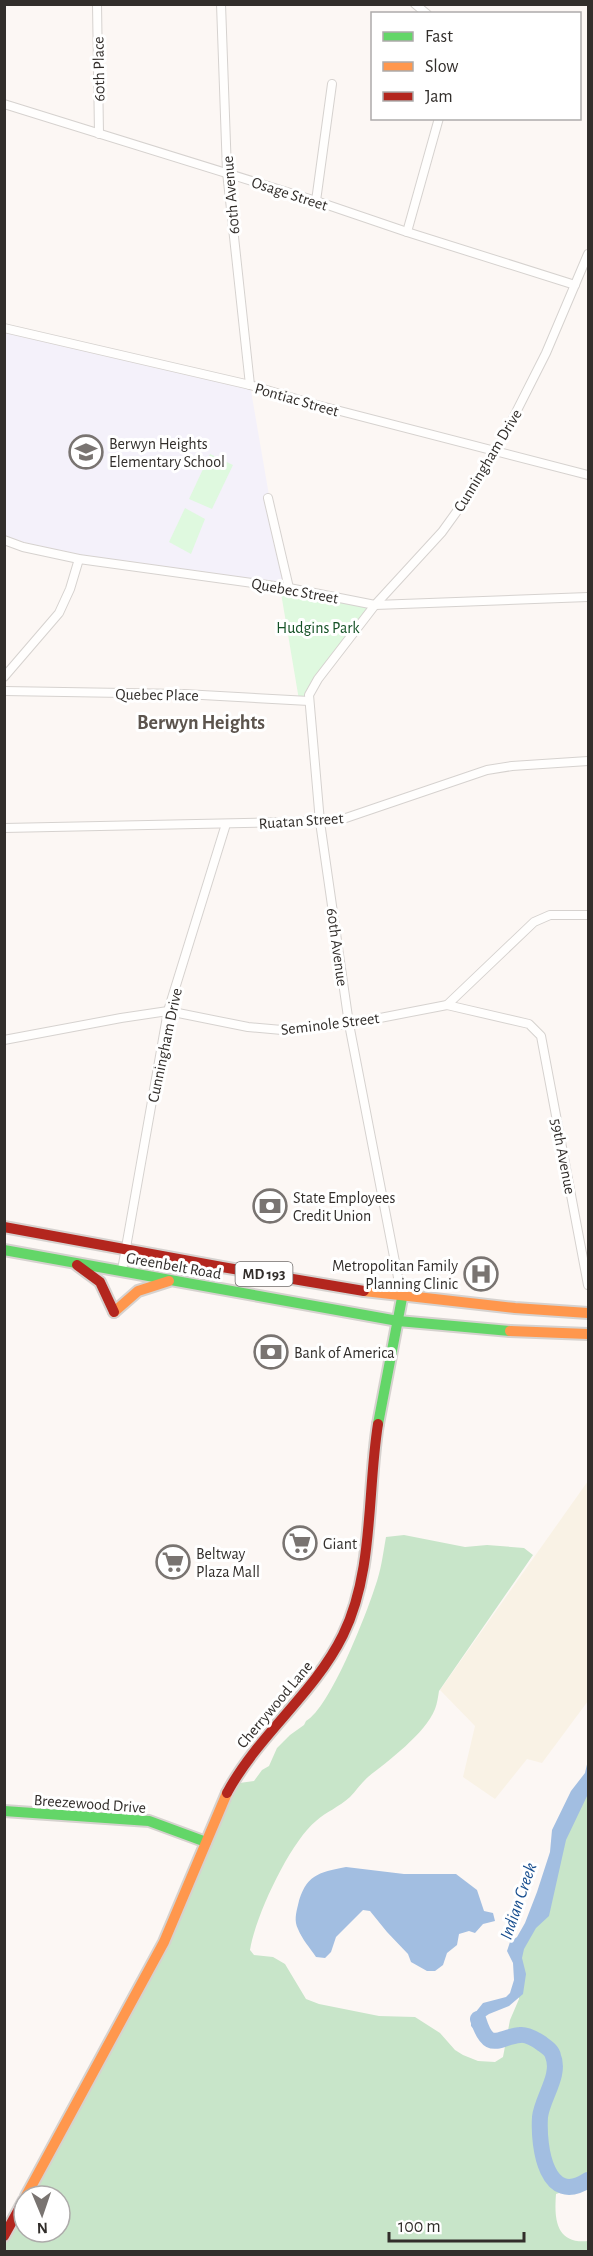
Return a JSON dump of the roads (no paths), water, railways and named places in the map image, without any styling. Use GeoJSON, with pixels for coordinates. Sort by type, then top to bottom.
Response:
{"type":"FeatureCollection","features":[{"type":"Feature","properties":{"kind":"main road","name":"Greenbelt Road"},"geometry":{"type":"LineString","coordinates":[[4,1227],[402,1298],[588,1313]]}},
{"type":"Feature","properties":{"kind":"main road","name":"Greenbelt Road"},"geometry":{"type":"LineString","coordinates":[[4,1250],[398,1321],[490,1331],[588,1334]]}},
{"type":"Feature","properties":{"kind":"main road"},"geometry":{"type":"LineString","coordinates":[[71,1262],[91,1273],[100,1282],[114,1312],[130,1295],[142,1288],[175,1280]]}},
{"type":"Feature","properties":{"kind":"main road","name":"Cherrywood Lane"},"geometry":{"type":"LineString","coordinates":[[33,2184],[164,1941],[220,1806],[248,1757],[321,1671],[338,1645],[353,1614],[365,1564],[371,1472],[402,1298]]}},
{"type":"Feature","properties":{"kind":"main road","name":"Breezewood Drive"},"geometry":{"type":"LineString","coordinates":[[4,1811],[149,1821],[206,1842]]}},
{"type":"Feature","properties":{"kind":"main road","name":"Cherrywood Lane"},"geometry":{"type":"LineString","coordinates":[[4,2236],[12,2222]]}},
{"type":"Feature","properties":{"kind":"street","name":"60th Place"},"geometry":{"type":"LineString","coordinates":[[98,4],[99,134]]}},
{"type":"Feature","properties":{"kind":"street","name":"60th Avenue"},"geometry":{"type":"LineString","coordinates":[[221,4],[227,172],[250,385]]}},
{"type":"Feature","properties":{"kind":"street"},"geometry":{"type":"LineString","coordinates":[[316,201],[332,84]]}},
{"type":"Feature","properties":{"kind":"street","name":"Osage Street"},"geometry":{"type":"LineString","coordinates":[[4,104],[227,172],[575,285]]}},
{"type":"Feature","properties":{"kind":"street"},"geometry":{"type":"LineString","coordinates":[[407,232],[438,120]]}},
{"type":"Feature","properties":{"kind":"street","name":"Cunningham Drive"},"geometry":{"type":"LineString","coordinates":[[309,701],[310,691],[318,679],[375,604],[442,532],[473,489],[497,450],[546,353],[588,254]]}},
{"type":"Feature","properties":{"kind":"street","name":"Pontiac Street"},"geometry":{"type":"LineString","coordinates":[[4,328],[250,385],[313,404],[588,475]]}},
{"type":"Feature","properties":{"kind":"street"},"geometry":{"type":"LineString","coordinates":[[268,498],[289,588]]}},
{"type":"Feature","properties":{"kind":"street","name":"Quebec Street"},"geometry":{"type":"LineString","coordinates":[[4,540],[23,547],[79,559],[289,588],[375,604],[588,597]]}},
{"type":"Feature","properties":{"kind":"street"},"geometry":{"type":"LineString","coordinates":[[4,677],[59,613],[70,589],[79,559]]}},
{"type":"Feature","properties":{"kind":"street","name":"Quebec Place"},"geometry":{"type":"LineString","coordinates":[[4,691],[183,694],[309,701]]}},
{"type":"Feature","properties":{"kind":"street","name":"60th Avenue"},"geometry":{"type":"LineString","coordinates":[[309,701],[320,822],[349,1024],[402,1298]]}},
{"type":"Feature","properties":{"kind":"street","name":"Ruatan Street"},"geometry":{"type":"LineString","coordinates":[[4,828],[320,822],[347,818],[487,770],[588,761]]}},
{"type":"Feature","properties":{"kind":"street","name":"Cunningham Drive"},"geometry":{"type":"LineString","coordinates":[[122,1270],[168,1011],[226,824]]}},
{"type":"Feature","properties":{"kind":"street"},"geometry":{"type":"LineString","coordinates":[[447,1005],[534,922],[550,915],[588,915]]}},
{"type":"Feature","properties":{"kind":"street","name":"Seminole Street"},"geometry":{"type":"LineString","coordinates":[[4,1040],[121,1017],[168,1011],[271,1030],[349,1024],[447,1005]]}},
{"type":"Feature","properties":{"kind":"street","name":"59th Avenue"},"geometry":{"type":"LineString","coordinates":[[447,1005],[529,1024],[543,1042],[588,1285]]}},
{"type":"Feature","properties":{"kind":"water"},"geometry":{"type":"Polygon","coordinates":[[[588,1760],[588,1794],[566,1840],[549,1916],[536,1928],[524,1949],[522,1958],[526,1974],[523,1994],[509,2006],[483,2018],[483,2022],[492,2034],[486,2042],[471,2026],[471,2018],[483,2003],[506,1997],[510,1993],[514,1980],[513,1963],[507,1951],[510,1942],[517,1937],[525,1923],[550,1852],[552,1830],[571,1791],[585,1773],[588,1760]]]}},
{"type":"Feature","properties":{"kind":"water"},"geometry":{"type":"Polygon","coordinates":[[[346,1867],[404,1874],[456,1874],[477,1890],[484,1911],[493,1913],[495,1921],[483,1924],[475,1933],[469,1931],[459,1934],[457,1945],[447,1953],[443,1965],[435,1971],[427,1971],[411,1962],[408,1954],[370,1911],[363,1910],[336,1937],[331,1952],[325,1958],[316,1957],[296,1923],[301,1895],[314,1877],[346,1867]]]}},
{"type":"Feature","properties":{"kind":"waterway","name":"Indian Creek"},"geometry":{"type":"LineString","coordinates":[[478,2019],[482,2030],[490,2040],[525,2035],[539,2041],[551,2052],[555,2071],[540,2117],[543,2158],[554,2180],[563,2186],[574,2186],[588,2180]]}},
{"type":"Feature","properties":{"kind":"place","name":"Berwyn Heights Elementary School"},"geometry":{"type":"Point","coordinates":[86,452]}},
{"type":"Feature","properties":{"kind":"place","name":"State Employees Credit Union"},"geometry":{"type":"Point","coordinates":[270,1206]}},
{"type":"Feature","properties":{"kind":"place","name":"Metropolitan Family Planning Clinic"},"geometry":{"type":"Point","coordinates":[481,1274]}},
{"type":"Feature","properties":{"kind":"place","name":"Bank of America"},"geometry":{"type":"Point","coordinates":[271,1352]}},
{"type":"Feature","properties":{"kind":"place","name":"Giant"},"geometry":{"type":"Point","coordinates":[300,1543]}},
{"type":"Feature","properties":{"kind":"place","name":"Beltway Plaza Mall"},"geometry":{"type":"Point","coordinates":[173,1562]}},
{"type":"Feature","properties":{"kind":"district","name":"Berwyn Heights"},"geometry":{"type":"Point","coordinates":[201,722]}},
{"type":"Feature","properties":{"kind":"park label","name":"Hudgins Park"},"geometry":{"type":"Point","coordinates":[318,627]}}]}
